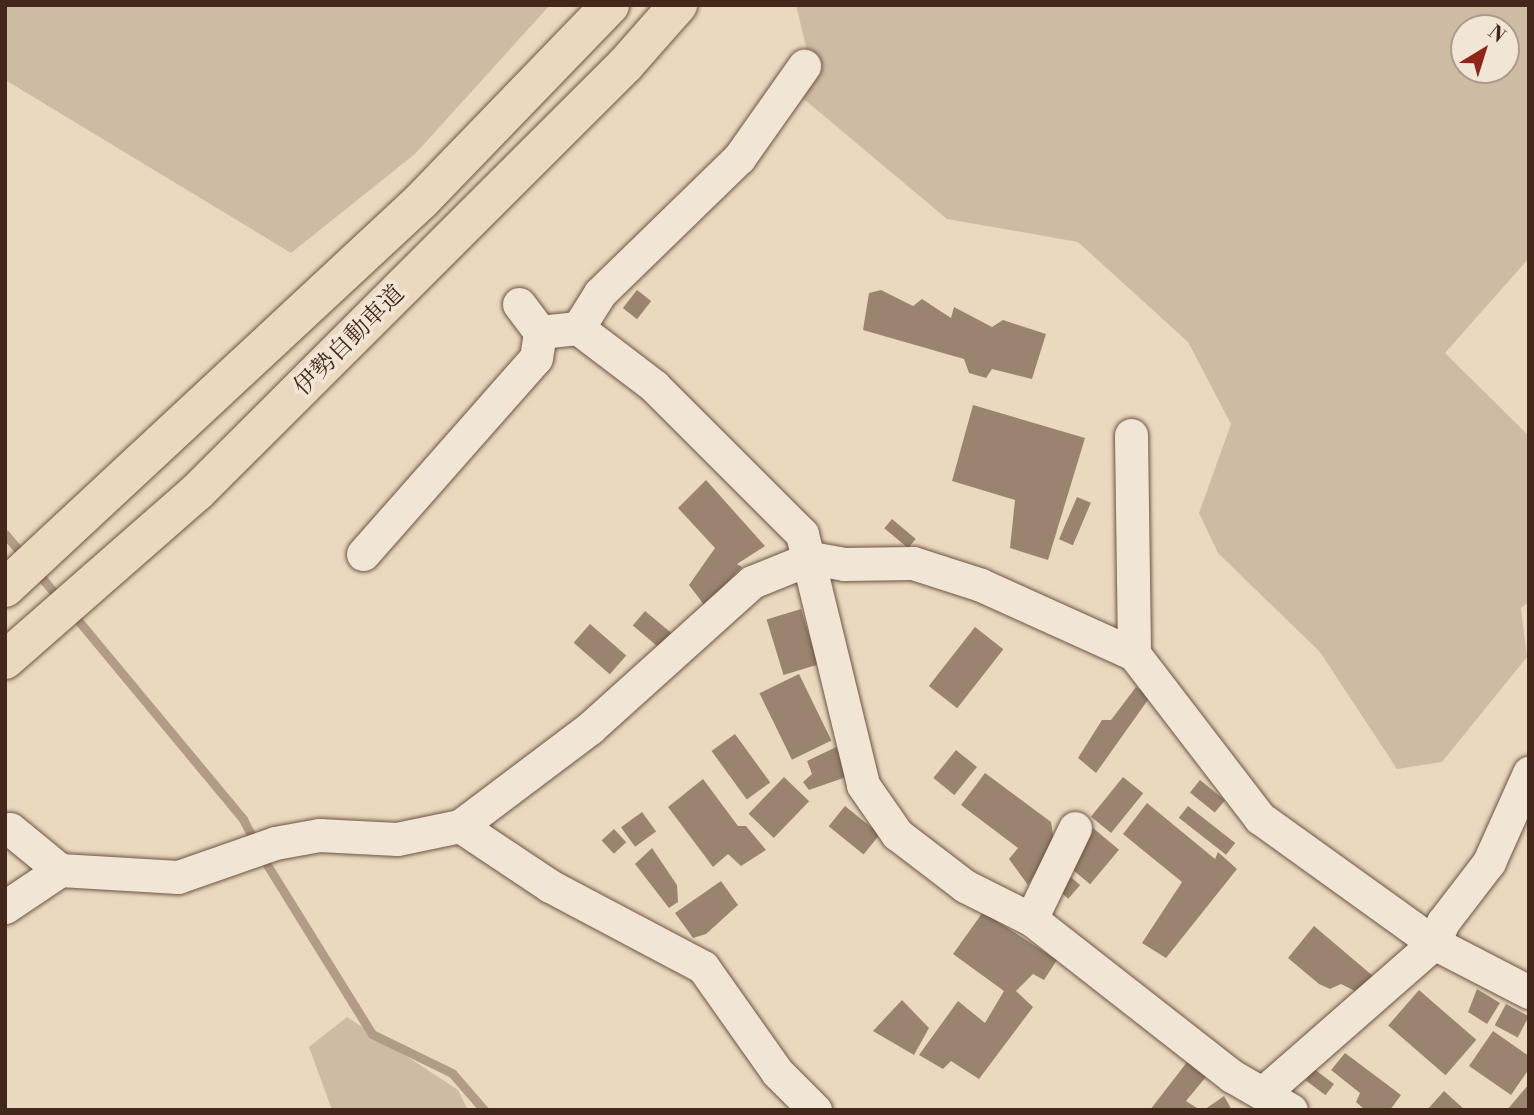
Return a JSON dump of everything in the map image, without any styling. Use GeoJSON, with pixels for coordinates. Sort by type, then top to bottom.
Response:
{"type":"FeatureCollection","features":[{"type":"Feature","properties":{"kind":"highway","name":"伊勢自動車道"},"geometry":{"type":"LineString","coordinates":[[5,588],[411,210],[610,5]]}},
{"type":"Feature","properties":{"kind":"highway","name":"伊勢自動車道"},"geometry":{"type":"LineString","coordinates":[[5,660],[197,492],[519,173],[678,5]]}},
{"type":"Feature","properties":{"kind":"street"},"geometry":{"type":"LineString","coordinates":[[578,328],[600,293],[739,158],[804,66]]}},
{"type":"Feature","properties":{"kind":"street"},"geometry":{"type":"LineString","coordinates":[[363,554],[536,358],[540,332],[519,304]]}},
{"type":"Feature","properties":{"kind":"street"},"geometry":{"type":"LineString","coordinates":[[540,332],[578,328],[654,386],[802,534],[811,558],[863,785],[897,834],[965,886],[1031,919],[1232,1076],[1277,1101],[1434,943],[1443,922],[1489,862],[1529,772]]}},
{"type":"Feature","properties":{"kind":"street"},"geometry":{"type":"LineString","coordinates":[[1131,435],[1134,654]]}},
{"type":"Feature","properties":{"kind":"street"},"geometry":{"type":"LineString","coordinates":[[10,829],[60,870],[178,877],[308,837],[397,839],[460,826],[590,728],[752,582],[811,558],[914,563],[981,585],[1134,654],[1260,818],[1434,943],[1529,992]]}},
{"type":"Feature","properties":{"kind":"street"},"geometry":{"type":"LineString","coordinates":[[460,826],[550,886],[703,967],[777,1072],[815,1110]]}},
{"type":"Feature","properties":{"kind":"street"},"geometry":{"type":"LineString","coordinates":[[1031,919],[1075,828]]}},
{"type":"Feature","properties":{"kind":"street"},"geometry":{"type":"LineString","coordinates":[[5,907],[60,870]]}},
{"type":"Feature","properties":{"kind":"shaded area"},"geometry":{"type":"Polygon","coordinates":[[[5,5],[550,5],[415,154],[291,253],[7,81],[5,5]]]}},
{"type":"Feature","properties":{"kind":"shaded area"},"geometry":{"type":"Polygon","coordinates":[[[796,5],[1529,5],[1529,258],[1445,353],[1529,436],[1529,602],[1521,608],[1527,657],[1442,762],[1397,769],[1320,652],[1218,553],[1199,513],[1231,424],[1188,342],[1078,242],[947,219],[799,95],[806,47],[796,5]]]}},
{"type":"Feature","properties":{"kind":"shaded area"},"geometry":{"type":"Polygon","coordinates":[[[347,1017],[458,1090],[468,1110],[332,1110],[309,1047],[347,1017]]]}},
{"type":"Feature","properties":{"kind":"building"},"geometry":{"type":"Polygon","coordinates":[[[637,290],[651,301],[637,319],[623,308],[637,290]]]}},
{"type":"Feature","properties":{"kind":"building"},"geometry":{"type":"Polygon","coordinates":[[[881,290],[913,306],[922,299],[951,318],[954,307],[992,327],[1003,320],[1046,334],[1032,379],[992,369],[986,378],[969,373],[964,359],[863,330],[869,293],[881,290]]]}},
{"type":"Feature","properties":{"kind":"building"},"geometry":{"type":"Polygon","coordinates":[[[973,405],[1085,438],[1048,560],[1010,548],[1015,500],[952,481],[973,405]]]}},
{"type":"Feature","properties":{"kind":"building"},"geometry":{"type":"Polygon","coordinates":[[[706,480],[765,546],[737,564],[742,567],[705,606],[689,585],[715,548],[678,508],[706,480]]]}},
{"type":"Feature","properties":{"kind":"building"},"geometry":{"type":"Polygon","coordinates":[[[1077,497],[1091,503],[1073,545],[1059,539],[1077,497]]]}},
{"type":"Feature","properties":{"kind":"building"},"geometry":{"type":"Polygon","coordinates":[[[892,519],[916,539],[908,548],[884,528],[892,519]]]}},
{"type":"Feature","properties":{"kind":"building"},"geometry":{"type":"Polygon","coordinates":[[[801,609],[818,664],[784,675],[767,620],[801,609]]]}},
{"type":"Feature","properties":{"kind":"building"},"geometry":{"type":"Polygon","coordinates":[[[645,611],[671,633],[659,647],[633,626],[645,611]]]}},
{"type":"Feature","properties":{"kind":"building"},"geometry":{"type":"Polygon","coordinates":[[[590,624],[626,655],[610,674],[574,643],[590,624]]]}},
{"type":"Feature","properties":{"kind":"building"},"geometry":{"type":"Polygon","coordinates":[[[975,627],[1003,649],[957,708],[929,686],[975,627]]]}},
{"type":"Feature","properties":{"kind":"building"},"geometry":{"type":"Polygon","coordinates":[[[799,674],[831,741],[792,760],[759,693],[799,674]]]}},
{"type":"Feature","properties":{"kind":"building"},"geometry":{"type":"Polygon","coordinates":[[[1136,687],[1150,697],[1096,773],[1078,758],[1102,720],[1111,720],[1136,687]]]}},
{"type":"Feature","properties":{"kind":"building"},"geometry":{"type":"Polygon","coordinates":[[[735,734],[770,783],[747,800],[712,751],[735,734]]]}},
{"type":"Feature","properties":{"kind":"building"},"geometry":{"type":"Polygon","coordinates":[[[836,747],[849,776],[809,790],[803,782],[812,774],[807,761],[836,747]]]}},
{"type":"Feature","properties":{"kind":"building"},"geometry":{"type":"Polygon","coordinates":[[[956,750],[977,767],[954,795],[933,778],[956,750]]]}},
{"type":"Feature","properties":{"kind":"building"},"geometry":{"type":"Polygon","coordinates":[[[985,773],[1051,822],[1054,842],[1028,885],[1009,859],[1018,848],[961,805],[985,773]]]}},
{"type":"Feature","properties":{"kind":"building"},"geometry":{"type":"Polygon","coordinates":[[[784,777],[809,801],[774,838],[749,814],[784,777]]]}},
{"type":"Feature","properties":{"kind":"building"},"geometry":{"type":"Polygon","coordinates":[[[1123,777],[1143,793],[1111,833],[1091,817],[1123,777]]]}},
{"type":"Feature","properties":{"kind":"building"},"geometry":{"type":"Polygon","coordinates":[[[703,779],[738,826],[746,826],[766,850],[741,866],[728,854],[713,867],[668,807],[703,779]]]}},
{"type":"Feature","properties":{"kind":"building"},"geometry":{"type":"Polygon","coordinates":[[[1200,780],[1225,800],[1215,813],[1190,792],[1200,780]]]}},
{"type":"Feature","properties":{"kind":"building"},"geometry":{"type":"Polygon","coordinates":[[[1147,803],[1215,859],[1218,852],[1237,869],[1166,958],[1142,943],[1182,882],[1123,834],[1147,803]]]}},
{"type":"Feature","properties":{"kind":"building"},"geometry":{"type":"Polygon","coordinates":[[[845,806],[880,834],[864,855],[829,826],[845,806]]]}},
{"type":"Feature","properties":{"kind":"building"},"geometry":{"type":"Polygon","coordinates":[[[1188,806],[1235,843],[1226,855],[1179,818],[1188,806]]]}},
{"type":"Feature","properties":{"kind":"building"},"geometry":{"type":"Polygon","coordinates":[[[642,812],[656,831],[635,847],[621,827],[642,812]]]}},
{"type":"Feature","properties":{"kind":"building"},"geometry":{"type":"Polygon","coordinates":[[[1093,828],[1119,850],[1090,884],[1064,862],[1093,828]]]}},
{"type":"Feature","properties":{"kind":"building"},"geometry":{"type":"Polygon","coordinates":[[[614,829],[626,842],[614,854],[602,841],[614,829]]]}},
{"type":"Feature","properties":{"kind":"building"},"geometry":{"type":"Polygon","coordinates":[[[652,848],[677,885],[678,902],[669,908],[635,864],[652,848]]]}},
{"type":"Feature","properties":{"kind":"building"},"geometry":{"type":"Polygon","coordinates":[[[1065,872],[1080,885],[1068,899],[1053,886],[1065,872]]]}},
{"type":"Feature","properties":{"kind":"building"},"geometry":{"type":"Polygon","coordinates":[[[721,881],[738,905],[706,934],[693,938],[675,913],[721,881]]]}},
{"type":"Feature","properties":{"kind":"building"},"geometry":{"type":"Polygon","coordinates":[[[983,912],[1057,960],[1044,980],[1033,974],[1016,991],[1033,1007],[979,1079],[951,1061],[943,1069],[919,1055],[958,1001],[985,1023],[1004,991],[953,954],[983,912]]]}},
{"type":"Feature","properties":{"kind":"building"},"geometry":{"type":"Polygon","coordinates":[[[1314,926],[1373,976],[1359,993],[1341,984],[1330,989],[1319,984],[1288,958],[1314,926]]]}},
{"type":"Feature","properties":{"kind":"building"},"geometry":{"type":"Polygon","coordinates":[[[1477,989],[1500,1003],[1487,1024],[1468,1012],[1477,989]]]}},
{"type":"Feature","properties":{"kind":"building"},"geometry":{"type":"Polygon","coordinates":[[[1419,990],[1476,1040],[1446,1075],[1388,1025],[1419,990]]]}},
{"type":"Feature","properties":{"kind":"building"},"geometry":{"type":"Polygon","coordinates":[[[902,1000],[929,1028],[914,1055],[873,1031],[902,1000]]]}},
{"type":"Feature","properties":{"kind":"building"},"geometry":{"type":"Polygon","coordinates":[[[1506,1004],[1529,1016],[1518,1037],[1495,1025],[1506,1004]]]}},
{"type":"Feature","properties":{"kind":"building"},"geometry":{"type":"Polygon","coordinates":[[[1493,1031],[1529,1056],[1529,1069],[1511,1095],[1469,1066],[1493,1031]]]}},
{"type":"Feature","properties":{"kind":"building"},"geometry":{"type":"Polygon","coordinates":[[[1345,1053],[1401,1095],[1390,1110],[1365,1110],[1356,1102],[1360,1093],[1331,1070],[1345,1053]]]}},
{"type":"Feature","properties":{"kind":"building"},"geometry":{"type":"Polygon","coordinates":[[[1191,1057],[1210,1072],[1186,1101],[1200,1110],[1150,1110],[1191,1057]]]}},
{"type":"Feature","properties":{"kind":"building"},"geometry":{"type":"Polygon","coordinates":[[[1314,1069],[1334,1084],[1326,1095],[1306,1080],[1314,1069]]]}},
{"type":"Feature","properties":{"kind":"building"},"geometry":{"type":"Polygon","coordinates":[[[1529,1084],[1529,1110],[1507,1110],[1529,1084]]]}},
{"type":"Feature","properties":{"kind":"building"},"geometry":{"type":"Polygon","coordinates":[[[1444,1091],[1465,1110],[1427,1110],[1444,1091]]]}},
{"type":"Feature","properties":{"kind":"building"},"geometry":{"type":"Polygon","coordinates":[[[1224,1096],[1232,1110],[1204,1110],[1224,1096]]]}},
{"type":"Feature","properties":{"kind":"waterway"},"geometry":{"type":"LineString","coordinates":[[5,534],[24,557]]}},
{"type":"Feature","properties":{"kind":"waterway"},"geometry":{"type":"LineString","coordinates":[[36,571],[60,600]]}},
{"type":"Feature","properties":{"kind":"waterway"},"geometry":{"type":"LineString","coordinates":[[72,613],[243,819],[255,843]]}},
{"type":"Feature","properties":{"kind":"waterway"},"geometry":{"type":"LineString","coordinates":[[261,855],[372,1034],[452,1073],[484,1110]]}}]}
